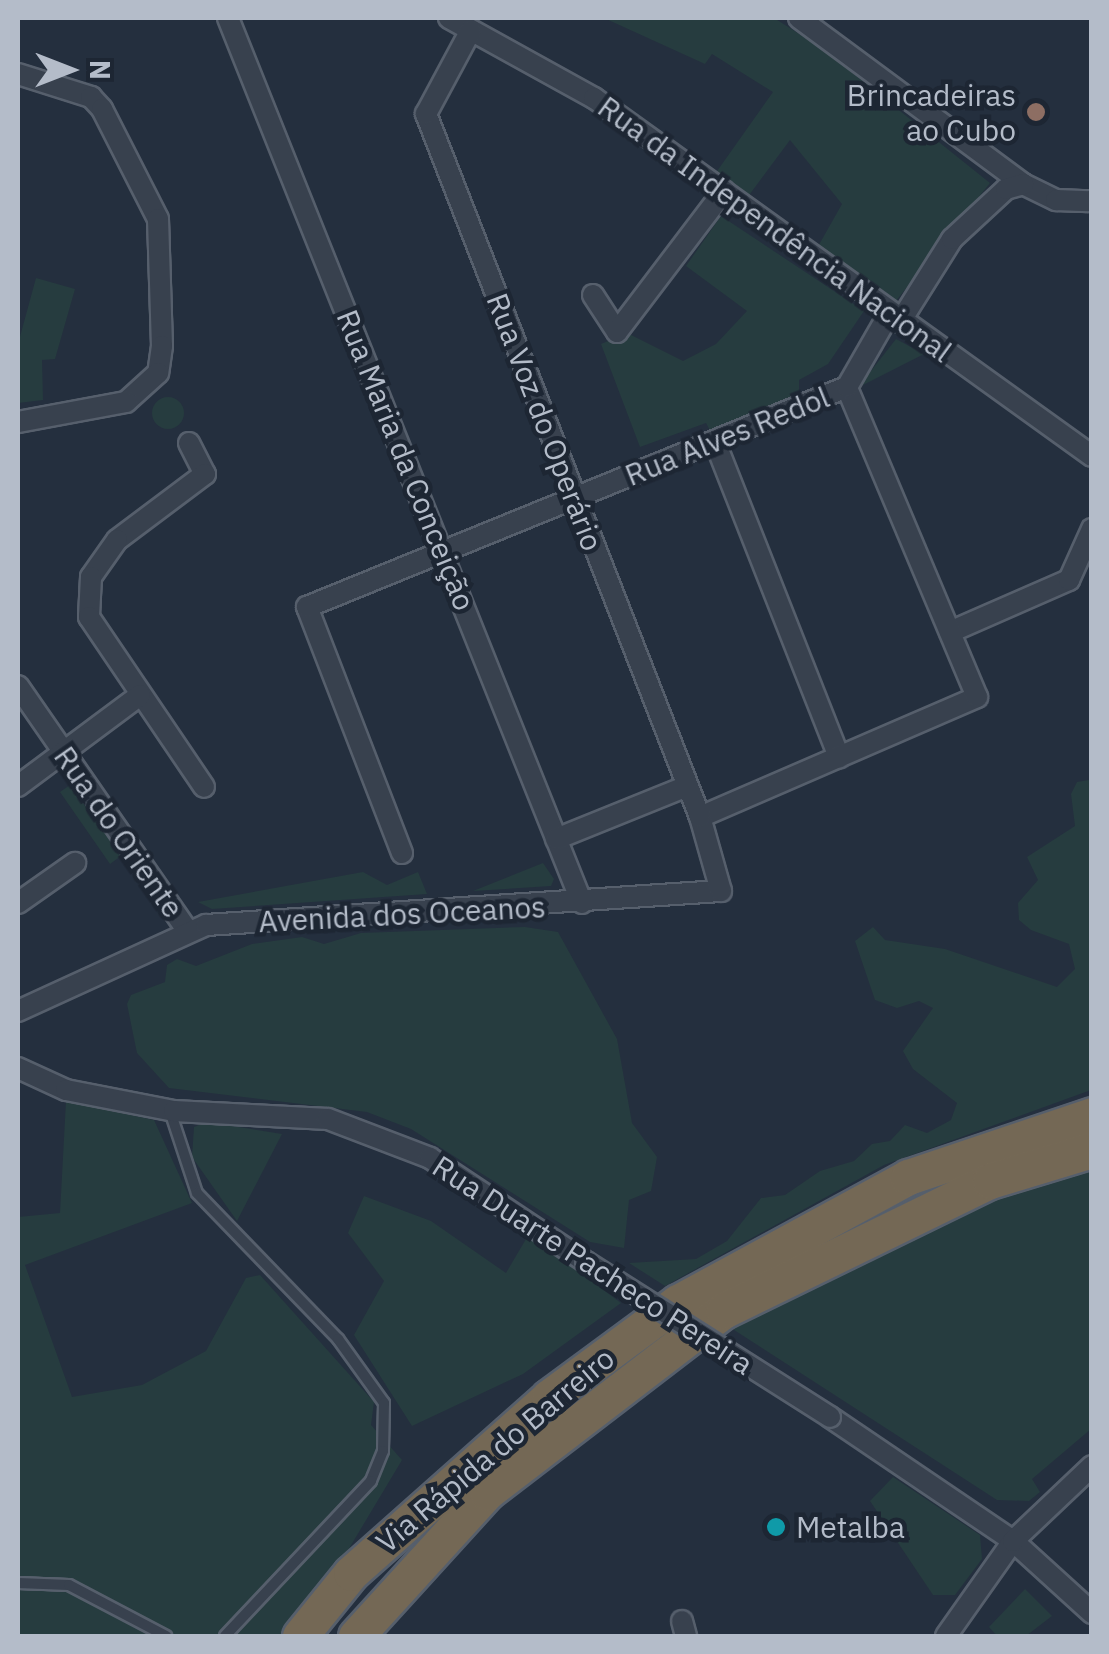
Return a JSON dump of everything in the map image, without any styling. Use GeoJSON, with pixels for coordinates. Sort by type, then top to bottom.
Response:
{"type":"FeatureCollection","features":[{"type":"Feature","properties":{"kind":"highway","name":"Via Rápida do Barreiro"},"geometry":{"type":"LineString","coordinates":[[300,1636],[351,1573],[535,1410],[678,1302],[908,1177],[1092,1115]]}},
{"type":"Feature","properties":{"kind":"highway","name":"Via Rápida do Barreiro"},"geometry":{"type":"LineString","coordinates":[[356,1636],[487,1492],[723,1311],[856,1241],[990,1181],[1092,1150]]}},
{"type":"Feature","properties":{"kind":"street","name":"Rua Maria da Conceição"},"geometry":{"type":"LineString","coordinates":[[228,18],[582,903]]}},
{"type":"Feature","properties":{"kind":"street","name":"Rua da Independência Nacional"},"geometry":{"type":"LineString","coordinates":[[448,18],[594,98],[894,318],[1092,456]]}},
{"type":"Feature","properties":{"kind":"street"},"geometry":{"type":"LineString","coordinates":[[799,18],[1023,184],[1056,200],[1092,201]]}},
{"type":"Feature","properties":{"kind":"street","name":"Rua Voz do Operário"},"geometry":{"type":"LineString","coordinates":[[471,30],[426,114],[700,817]]}},
{"type":"Feature","properties":{"kind":"street"},"geometry":{"type":"LineString","coordinates":[[18,74],[90,97],[102,108],[158,219],[162,346],[158,373],[126,402],[18,422]]}},
{"type":"Feature","properties":{"kind":"street","name":"Rua Alves Redol"},"geometry":{"type":"LineString","coordinates":[[402,854],[307,607],[846,388],[952,239],[1006,189],[1023,184]]}},
{"type":"Feature","properties":{"kind":"street"},"geometry":{"type":"LineString","coordinates":[[593,296],[616,332],[724,191]]}},
{"type":"Feature","properties":{"kind":"street"},"geometry":{"type":"LineString","coordinates":[[700,817],[977,697],[846,388]]}},
{"type":"Feature","properties":{"kind":"street"},"geometry":{"type":"LineString","coordinates":[[715,442],[839,757]]}},
{"type":"Feature","properties":{"kind":"street"},"geometry":{"type":"LineString","coordinates":[[189,443],[205,474],[117,540],[90,576],[89,617],[204,787]]}},
{"type":"Feature","properties":{"kind":"street"},"geometry":{"type":"LineString","coordinates":[[950,632],[1069,580],[1092,528]]}},
{"type":"Feature","properties":{"kind":"street","name":"Rua do Oriente"},"geometry":{"type":"LineString","coordinates":[[18,686],[186,929]]}},
{"type":"Feature","properties":{"kind":"street"},"geometry":{"type":"LineString","coordinates":[[18,786],[140,695]]}},
{"type":"Feature","properties":{"kind":"street"},"geometry":{"type":"LineString","coordinates":[[556,839],[687,786]]}},
{"type":"Feature","properties":{"kind":"street","name":"Avenida dos Oceanos"},"geometry":{"type":"LineString","coordinates":[[20,1014],[186,929],[721,891],[700,817]]}},
{"type":"Feature","properties":{"kind":"street"},"geometry":{"type":"LineString","coordinates":[[18,903],[75,863]]}},
{"type":"Feature","properties":{"kind":"street"},"geometry":{"type":"LineString","coordinates":[[18,1057],[26,1072]]}},
{"type":"Feature","properties":{"kind":"street","name":"Rua Duarte Pacheco Pereira"},"geometry":{"type":"LineString","coordinates":[[26,1072],[66,1090],[170,1110],[328,1119],[430,1158],[830,1417],[1013,1541],[1092,1613]]}},
{"type":"Feature","properties":{"kind":"street"},"geometry":{"type":"LineString","coordinates":[[946,1636],[1013,1541],[1092,1466]]}},
{"type":"Feature","properties":{"kind":"lane"},"geometry":{"type":"LineString","coordinates":[[170,1110],[198,1193],[338,1339],[384,1403],[383,1451],[371,1481],[225,1636]]}},
{"type":"Feature","properties":{"kind":"lane"},"geometry":{"type":"LineString","coordinates":[[18,1583],[69,1585],[166,1636]]}},
{"type":"Feature","properties":{"kind":"green space"},"geometry":{"type":"Polygon","coordinates":[[[604,18],[774,18],[820,47],[990,183],[896,301],[816,250],[842,204],[790,140],[747,198],[715,174],[773,92],[712,54],[705,64],[604,18]]]}},
{"type":"Feature","properties":{"kind":"green space"},"geometry":{"type":"Polygon","coordinates":[[[721,216],[864,311],[828,364],[799,380],[799,396],[713,436],[706,423],[640,447],[601,344],[627,333],[683,361],[716,344],[747,311],[686,266],[721,216]]]}},
{"type":"Feature","properties":{"kind":"green space"},"geometry":{"type":"Polygon","coordinates":[[[36,278],[75,289],[55,359],[42,360],[43,400],[18,403],[18,344],[36,278]]]}},
{"type":"Feature","properties":{"kind":"green space"},"geometry":{"type":"Polygon","coordinates":[[[896,339],[924,354],[863,385],[863,381],[896,339]]]}},
{"type":"Feature","properties":{"kind":"green space"},"geometry":{"type":"Polygon","coordinates":[[[168,397],[179,402],[184,413],[179,424],[168,429],[157,424],[152,413],[157,402],[168,397]]]}},
{"type":"Feature","properties":{"kind":"green space"},"geometry":{"type":"Polygon","coordinates":[[[1089,780],[1091,1090],[884,1165],[665,1286],[629,1263],[696,1259],[727,1241],[761,1198],[785,1195],[820,1171],[854,1161],[872,1144],[890,1141],[905,1125],[927,1133],[951,1120],[957,1103],[913,1069],[903,1051],[933,1008],[919,1001],[897,1008],[875,1000],[855,941],[873,927],[885,940],[945,949],[1057,987],[1075,969],[1069,944],[1031,930],[1019,920],[1018,903],[1038,880],[1027,857],[1075,826],[1071,794],[1077,782],[1089,780]]]}},
{"type":"Feature","properties":{"kind":"green space"},"geometry":{"type":"Polygon","coordinates":[[[70,785],[121,856],[110,864],[60,792],[70,785]]]}},
{"type":"Feature","properties":{"kind":"green space"},"geometry":{"type":"Polygon","coordinates":[[[543,863],[554,879],[551,886],[473,891],[543,863]]]}},
{"type":"Feature","properties":{"kind":"green space"},"geometry":{"type":"Polygon","coordinates":[[[363,872],[387,885],[418,872],[427,894],[212,909],[198,902],[363,872]]]}},
{"type":"Feature","properties":{"kind":"green space"},"geometry":{"type":"Polygon","coordinates":[[[525,927],[558,932],[617,1039],[632,1123],[657,1157],[651,1191],[629,1200],[624,1248],[590,1242],[411,1129],[367,1112],[169,1088],[137,1053],[127,1004],[131,995],[165,982],[167,965],[177,959],[196,966],[252,944],[302,937],[324,944],[361,933],[525,927]]]}},
{"type":"Feature","properties":{"kind":"green space"},"geometry":{"type":"Polygon","coordinates":[[[66,1101],[154,1120],[192,1203],[25,1265],[72,1397],[142,1385],[206,1351],[246,1278],[260,1275],[374,1402],[371,1425],[402,1460],[341,1562],[281,1636],[18,1636],[18,1217],[60,1213],[66,1101]]]}},
{"type":"Feature","properties":{"kind":"green space"},"geometry":{"type":"Polygon","coordinates":[[[207,1122],[282,1134],[237,1221],[192,1157],[194,1127],[207,1122]]]}},
{"type":"Feature","properties":{"kind":"green space"},"geometry":{"type":"Polygon","coordinates":[[[1091,1163],[1091,1429],[1032,1479],[1040,1492],[1029,1501],[997,1500],[731,1328],[993,1197],[1091,1163]]]}},
{"type":"Feature","properties":{"kind":"green space"},"geometry":{"type":"Polygon","coordinates":[[[364,1196],[431,1221],[506,1273],[529,1234],[621,1303],[523,1374],[412,1426],[354,1335],[384,1281],[348,1233],[364,1196]]]}},
{"type":"Feature","properties":{"kind":"green space"},"geometry":{"type":"Polygon","coordinates":[[[893,1477],[980,1535],[982,1559],[955,1595],[933,1595],[870,1501],[893,1477]]]}},
{"type":"Feature","properties":{"kind":"green space"},"geometry":{"type":"Polygon","coordinates":[[[1025,1589],[1052,1616],[1026,1636],[997,1636],[989,1627],[1025,1589]]]}},
{"type":"Feature","properties":{"kind":"place","name":"Brincadeiras ao Cubo"},"geometry":{"type":"Point","coordinates":[1036,112]}},
{"type":"Feature","properties":{"kind":"place","name":"Metalba"},"geometry":{"type":"Point","coordinates":[776,1527]}}]}
